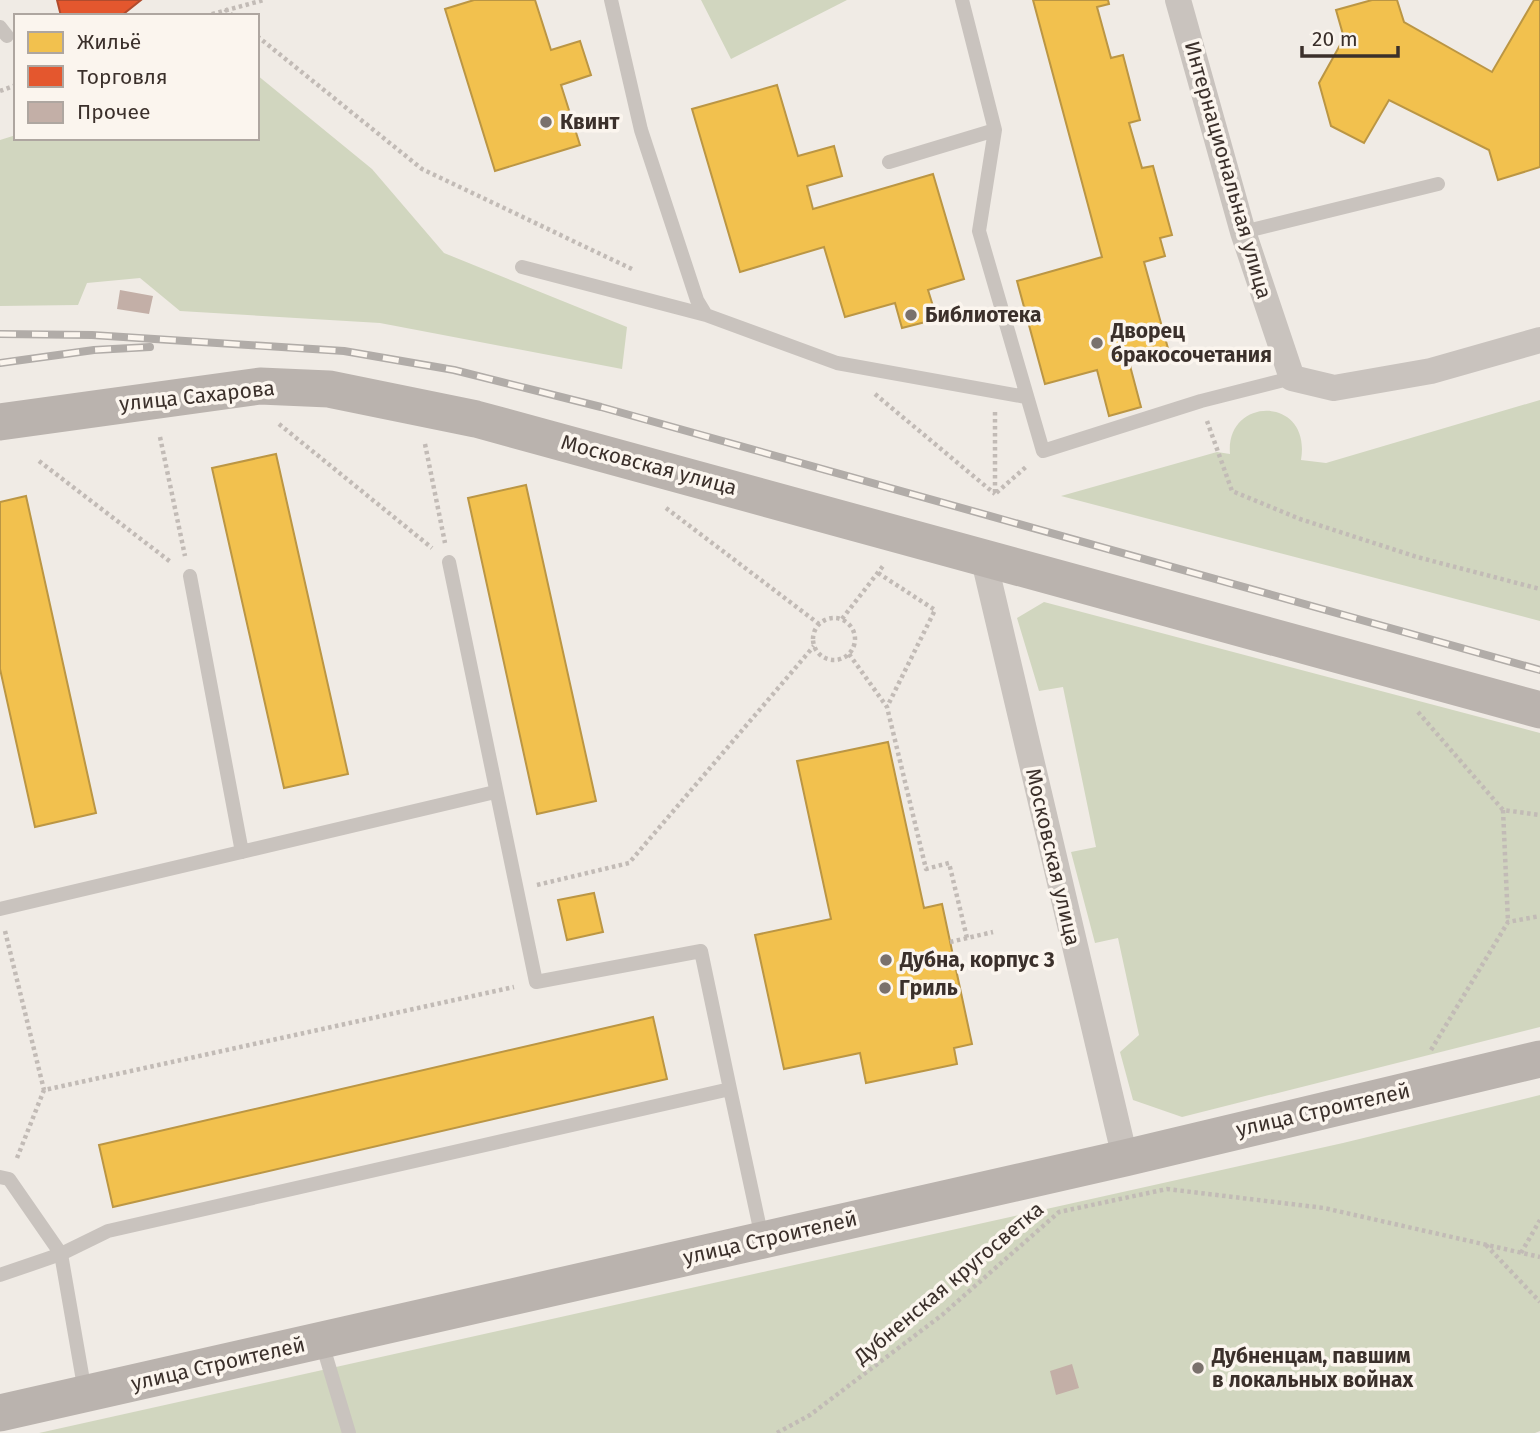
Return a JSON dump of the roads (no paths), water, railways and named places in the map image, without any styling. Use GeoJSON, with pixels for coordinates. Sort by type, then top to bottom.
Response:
{"type":"FeatureCollection","features":[{"type":"Feature","properties":{"kind":"street","name":"Интернациональная улица"},"geometry":{"type":"LineString","coordinates":[[1178,0],[1243,232],[1292,379]]}},
{"type":"Feature","properties":{"kind":"street"},"geometry":{"type":"LineString","coordinates":[[1292,379],[1334,388],[1431,371],[1540,340]]}},
{"type":"Feature","properties":{"kind":"street","name":"улица Сахарова"},"geometry":{"type":"LineString","coordinates":[[0,422],[260,386],[329,388],[476,419]]}},
{"type":"Feature","properties":{"kind":"street","name":"Московская улица"},"geometry":{"type":"LineString","coordinates":[[476,419],[1540,710]]}},
{"type":"Feature","properties":{"kind":"street","name":"Московская улица"},"geometry":{"type":"LineString","coordinates":[[984,556],[1125,1158]]}},
{"type":"Feature","properties":{"kind":"street","name":"улица Строителей"},"geometry":{"type":"LineString","coordinates":[[0,1413],[1125,1158],[1540,1059]]}},
{"type":"Feature","properties":{"kind":"lane"},"geometry":{"type":"LineString","coordinates":[[611,0],[642,130],[697,300],[706,316]]}},
{"type":"Feature","properties":{"kind":"lane"},"geometry":{"type":"LineString","coordinates":[[962,0],[995,130],[979,231],[1043,451],[1201,401],[1292,379]]}},
{"type":"Feature","properties":{"kind":"lane"},"geometry":{"type":"LineString","coordinates":[[889,162],[995,130]]}},
{"type":"Feature","properties":{"kind":"lane"},"geometry":{"type":"LineString","coordinates":[[1243,232],[1438,184]]}},
{"type":"Feature","properties":{"kind":"lane"},"geometry":{"type":"LineString","coordinates":[[522,267],[706,316],[837,363],[1027,397]]}},
{"type":"Feature","properties":{"kind":"lane"},"geometry":{"type":"LineString","coordinates":[[449,562],[536,982],[701,951],[762,1240]]}},
{"type":"Feature","properties":{"kind":"lane"},"geometry":{"type":"LineString","coordinates":[[190,576],[242,852]]}},
{"type":"Feature","properties":{"kind":"lane"},"geometry":{"type":"LineString","coordinates":[[0,909],[495,792]]}},
{"type":"Feature","properties":{"kind":"lane"},"geometry":{"type":"LineString","coordinates":[[0,1275],[61,1254],[108,1231],[730,1089]]}},
{"type":"Feature","properties":{"kind":"lane"},"geometry":{"type":"LineString","coordinates":[[4,1178],[61,1254],[85,1393]]}},
{"type":"Feature","properties":{"kind":"lane"},"geometry":{"type":"LineString","coordinates":[[321,1340],[349,1433]]}},
{"type":"Feature","properties":{"kind":"railway"},"geometry":{"type":"LineString","coordinates":[[0,334],[92,335],[344,351],[454,370],[601,407],[1540,670]]}},
{"type":"Feature","properties":{"kind":"railway"},"geometry":{"type":"LineString","coordinates":[[0,363],[94,350],[150,347]]}},
{"type":"Feature","properties":{"kind":"place","name":"Квинт"},"geometry":{"type":"Point","coordinates":[546,122]}},
{"type":"Feature","properties":{"kind":"place","name":"Библиотека"},"geometry":{"type":"Point","coordinates":[911,315]}},
{"type":"Feature","properties":{"kind":"place","name":"Дворец бракосочетания"},"geometry":{"type":"Point","coordinates":[1097,343]}},
{"type":"Feature","properties":{"kind":"place","name":"Дубна, корпус 3"},"geometry":{"type":"Point","coordinates":[886,960]}},
{"type":"Feature","properties":{"kind":"place","name":"Гриль"},"geometry":{"type":"Point","coordinates":[885,988]}},
{"type":"Feature","properties":{"kind":"place","name":"Дубненцам, павшим в локальных войнах"},"geometry":{"type":"Point","coordinates":[1198,1368]}}]}
